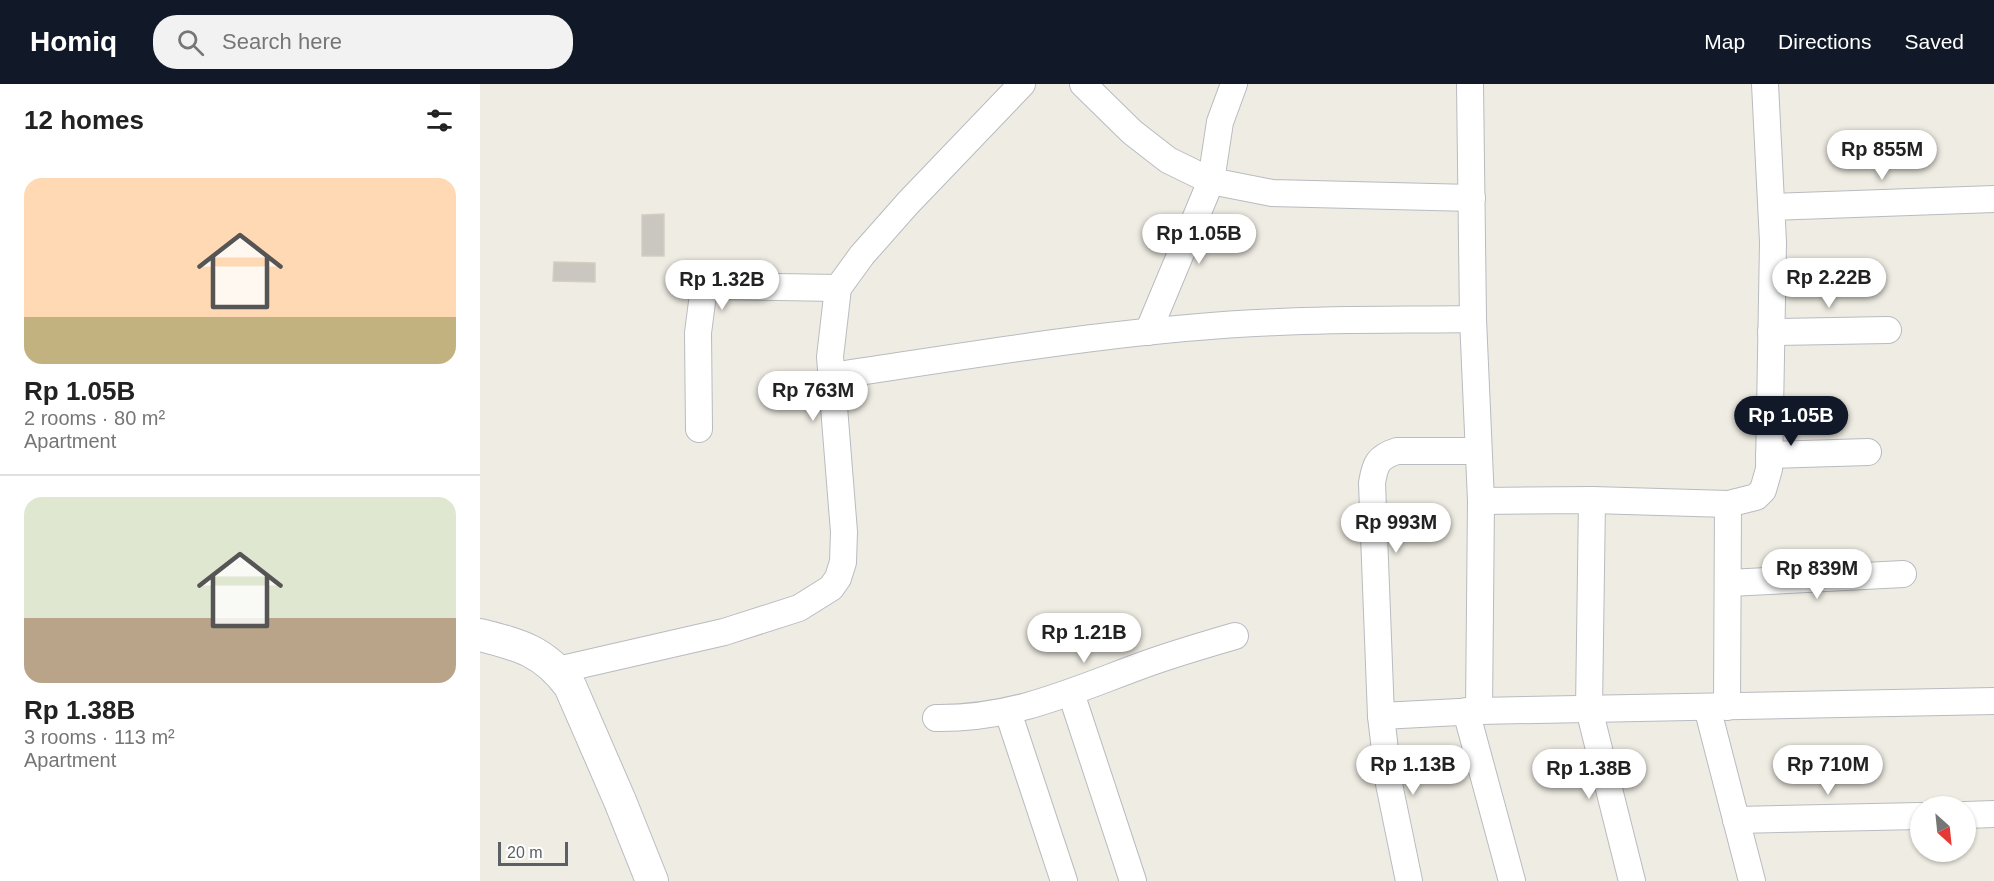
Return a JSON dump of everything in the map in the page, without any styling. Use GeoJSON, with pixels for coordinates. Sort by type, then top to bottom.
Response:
{"type":"FeatureCollection","features":[{"type":"Feature","properties":{"kind":"street"},"geometry":{"type":"LineString","coordinates":[[558,670],[724,632],[799,608],[831,588],[838,578],[843,562],[844,532],[831,341],[838,288],[862,255],[908,203],[1022,84]]}},
{"type":"Feature","properties":{"kind":"street"},"geometry":{"type":"LineString","coordinates":[[1083,84],[1132,132],[1168,160],[1211,181],[1272,194],[1472,198]]}},
{"type":"Feature","properties":{"kind":"street"},"geometry":{"type":"LineString","coordinates":[[1148,332],[1211,181],[1220,122],[1234,84]]}},
{"type":"Feature","properties":{"kind":"street"},"geometry":{"type":"LineString","coordinates":[[1470,84],[1473,319],[1481,501],[1472,711],[1512,881]]}},
{"type":"Feature","properties":{"kind":"street"},"geometry":{"type":"LineString","coordinates":[[1481,501],[1592,500],[1728,504],[1756,497],[1763,490],[1769,469],[1772,207],[1765,84]]}},
{"type":"Feature","properties":{"kind":"street"},"geometry":{"type":"LineString","coordinates":[[1772,207],[1994,199]]}},
{"type":"Feature","properties":{"kind":"street"},"geometry":{"type":"LineString","coordinates":[[699,429],[698,333],[703,294],[709,288],[718,286],[838,288]]}},
{"type":"Feature","properties":{"kind":"street"},"geometry":{"type":"LineString","coordinates":[[832,376],[1148,332],[1277,322],[1473,319]]}},
{"type":"Feature","properties":{"kind":"street"},"geometry":{"type":"LineString","coordinates":[[1771,333],[1888,330]]}},
{"type":"Feature","properties":{"kind":"street"},"geometry":{"type":"LineString","coordinates":[[1409,881],[1389,784],[1381,716],[1372,483],[1375,467],[1387,454],[1397,451],[1478,451]]}},
{"type":"Feature","properties":{"kind":"street"},"geometry":{"type":"LineString","coordinates":[[1769,455],[1868,452]]}},
{"type":"Feature","properties":{"kind":"street"},"geometry":{"type":"LineString","coordinates":[[1592,500],[1589,709],[1632,881]]}},
{"type":"Feature","properties":{"kind":"street"},"geometry":{"type":"LineString","coordinates":[[1728,504],[1729,583],[1717,707],[1736,820],[1752,881]]}},
{"type":"Feature","properties":{"kind":"street"},"geometry":{"type":"LineString","coordinates":[[1729,583],[1903,574]]}},
{"type":"Feature","properties":{"kind":"street"},"geometry":{"type":"LineString","coordinates":[[480,635],[522,646],[558,670],[578,701],[652,881]]}},
{"type":"Feature","properties":{"kind":"street"},"geometry":{"type":"LineString","coordinates":[[936,718],[967,719],[1008,712],[1071,693],[1144,664],[1235,636]]}},
{"type":"Feature","properties":{"kind":"street"},"geometry":{"type":"LineString","coordinates":[[1071,693],[1133,881]]}},
{"type":"Feature","properties":{"kind":"street"},"geometry":{"type":"LineString","coordinates":[[1381,716],[1472,711],[1994,701]]}},
{"type":"Feature","properties":{"kind":"street"},"geometry":{"type":"LineString","coordinates":[[1008,712],[1064,881]]}},
{"type":"Feature","properties":{"kind":"street"},"geometry":{"type":"LineString","coordinates":[[1976,815],[1994,814]]}},
{"type":"Feature","properties":{"kind":"street"},"geometry":{"type":"LineString","coordinates":[[1736,820],[1910,816]]}},
{"type":"Feature","properties":{"kind":"building"},"geometry":{"type":"Polygon","coordinates":[[[664,214],[664,256],[642,256],[642,215],[664,214]]]}},
{"type":"Feature","properties":{"kind":"building"},"geometry":{"type":"Polygon","coordinates":[[[554,262],[595,263],[595,282],[553,281],[554,262]]]}}]}
